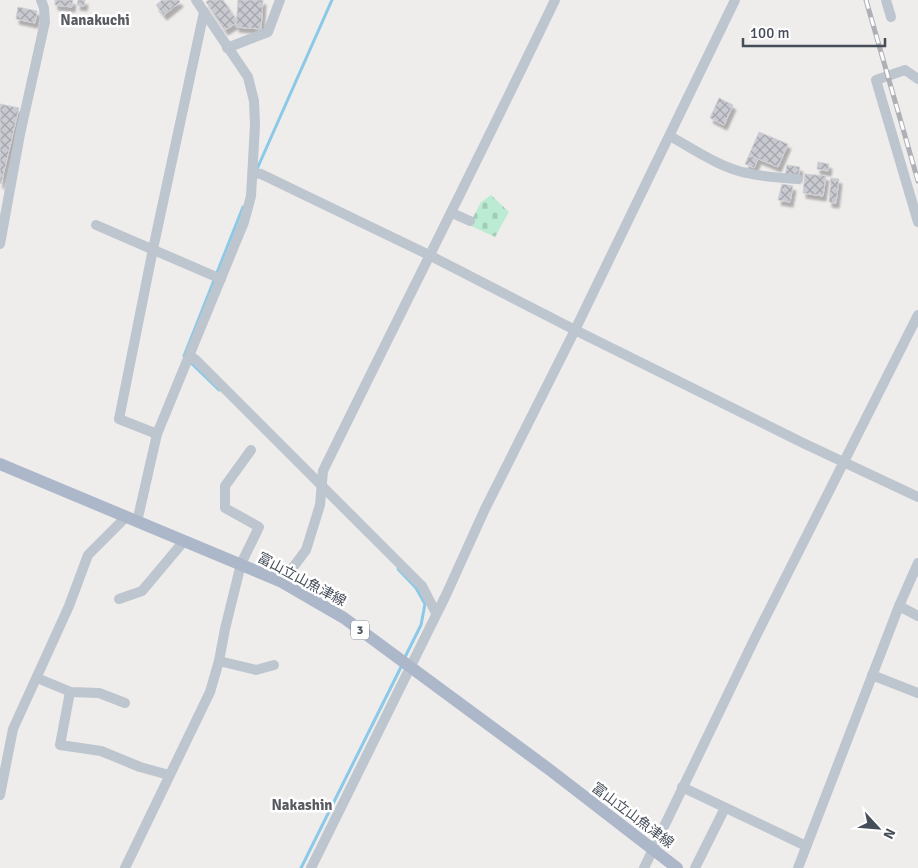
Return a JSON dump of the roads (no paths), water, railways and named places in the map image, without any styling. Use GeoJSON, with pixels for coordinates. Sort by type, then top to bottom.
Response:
{"type":"FeatureCollection","features":[{"type":"Feature","properties":{"kind":"main road","name":"富山立山魚津線"},"geometry":{"type":"LineString","coordinates":[[0,464],[282,582],[344,618],[550,770],[677,868]]}},
{"type":"Feature","properties":{"kind":"street"},"geometry":{"type":"LineString","coordinates":[[0,244],[20,134],[45,22],[44,8],[41,0]]}},
{"type":"Feature","properties":{"kind":"street"},"geometry":{"type":"LineString","coordinates":[[0,795],[13,729],[69,606],[88,555],[131,520],[157,434],[244,222],[251,196],[255,125],[252,89],[248,77],[226,48],[196,0]]}},
{"type":"Feature","properties":{"kind":"street"},"geometry":{"type":"LineString","coordinates":[[226,48],[268,32],[280,0]]}},
{"type":"Feature","properties":{"kind":"street"},"geometry":{"type":"LineString","coordinates":[[282,582],[306,550],[320,505],[323,471],[429,255],[452,213],[555,0]]}},
{"type":"Feature","properties":{"kind":"street"},"geometry":{"type":"LineString","coordinates":[[311,868],[735,0]]}},
{"type":"Feature","properties":{"kind":"street"},"geometry":{"type":"LineString","coordinates":[[886,0],[891,17]]}},
{"type":"Feature","properties":{"kind":"street"},"geometry":{"type":"LineString","coordinates":[[157,434],[119,419],[204,12]]}},
{"type":"Feature","properties":{"kind":"street"},"geometry":{"type":"LineString","coordinates":[[918,79],[905,70],[876,80],[918,222]]}},
{"type":"Feature","properties":{"kind":"street"},"geometry":{"type":"LineString","coordinates":[[670,136],[731,168],[774,178],[798,179]]}},
{"type":"Feature","properties":{"kind":"street"},"geometry":{"type":"LineString","coordinates":[[253,173],[261,174],[429,255],[575,330],[918,497]]}},
{"type":"Feature","properties":{"kind":"street"},"geometry":{"type":"LineString","coordinates":[[452,213],[470,222]]}},
{"type":"Feature","properties":{"kind":"street"},"geometry":{"type":"LineString","coordinates":[[96,225],[221,279]]}},
{"type":"Feature","properties":{"kind":"street"},"geometry":{"type":"LineString","coordinates":[[644,868],[759,631],[918,315]]}},
{"type":"Feature","properties":{"kind":"street"},"geometry":{"type":"LineString","coordinates":[[190,356],[322,484],[422,586],[436,613]]}},
{"type":"Feature","properties":{"kind":"street"},"geometry":{"type":"LineString","coordinates":[[125,868],[210,692],[241,564],[259,527],[225,508],[225,486],[251,450]]}},
{"type":"Feature","properties":{"kind":"street"},"geometry":{"type":"LineString","coordinates":[[119,600],[142,591],[184,541]]}},
{"type":"Feature","properties":{"kind":"street"},"geometry":{"type":"LineString","coordinates":[[798,868],[899,606],[918,563]]}},
{"type":"Feature","properties":{"kind":"street"},"geometry":{"type":"LineString","coordinates":[[899,606],[918,616]]}},
{"type":"Feature","properties":{"kind":"street"},"geometry":{"type":"LineString","coordinates":[[219,661],[256,670],[274,665]]}},
{"type":"Feature","properties":{"kind":"street"},"geometry":{"type":"LineString","coordinates":[[872,675],[918,693]]}},
{"type":"Feature","properties":{"kind":"street"},"geometry":{"type":"LineString","coordinates":[[37,678],[70,692],[99,693],[125,703]]}},
{"type":"Feature","properties":{"kind":"street"},"geometry":{"type":"LineString","coordinates":[[70,692],[60,745],[101,751],[140,767],[169,775]]}},
{"type":"Feature","properties":{"kind":"street"},"geometry":{"type":"LineString","coordinates":[[682,787],[806,846]]}},
{"type":"Feature","properties":{"kind":"street"},"geometry":{"type":"LineString","coordinates":[[695,868],[725,808]]}},
{"type":"Feature","properties":{"kind":"waterway"},"geometry":{"type":"LineString","coordinates":[[257,169],[332,0]]}},
{"type":"Feature","properties":{"kind":"waterway"},"geometry":{"type":"LineString","coordinates":[[185,357],[243,207]]}},
{"type":"Feature","properties":{"kind":"waterway"},"geometry":{"type":"LineString","coordinates":[[189,361],[219,390]]}},
{"type":"Feature","properties":{"kind":"waterway"},"geometry":{"type":"LineString","coordinates":[[398,569],[416,588],[425,604],[421,625],[404,659]]}},
{"type":"Feature","properties":{"kind":"waterway"},"geometry":{"type":"LineString","coordinates":[[301,868],[402,665]]}},
{"type":"Feature","properties":{"kind":"railway"},"geometry":{"type":"LineString","coordinates":[[866,0],[918,181]]}},
{"type":"Feature","properties":{"kind":"district","name":"Nanakuchi"},"geometry":{"type":"Point","coordinates":[95,20]}},
{"type":"Feature","properties":{"kind":"district","name":"Nakashin"},"geometry":{"type":"Point","coordinates":[302,805]}}]}
